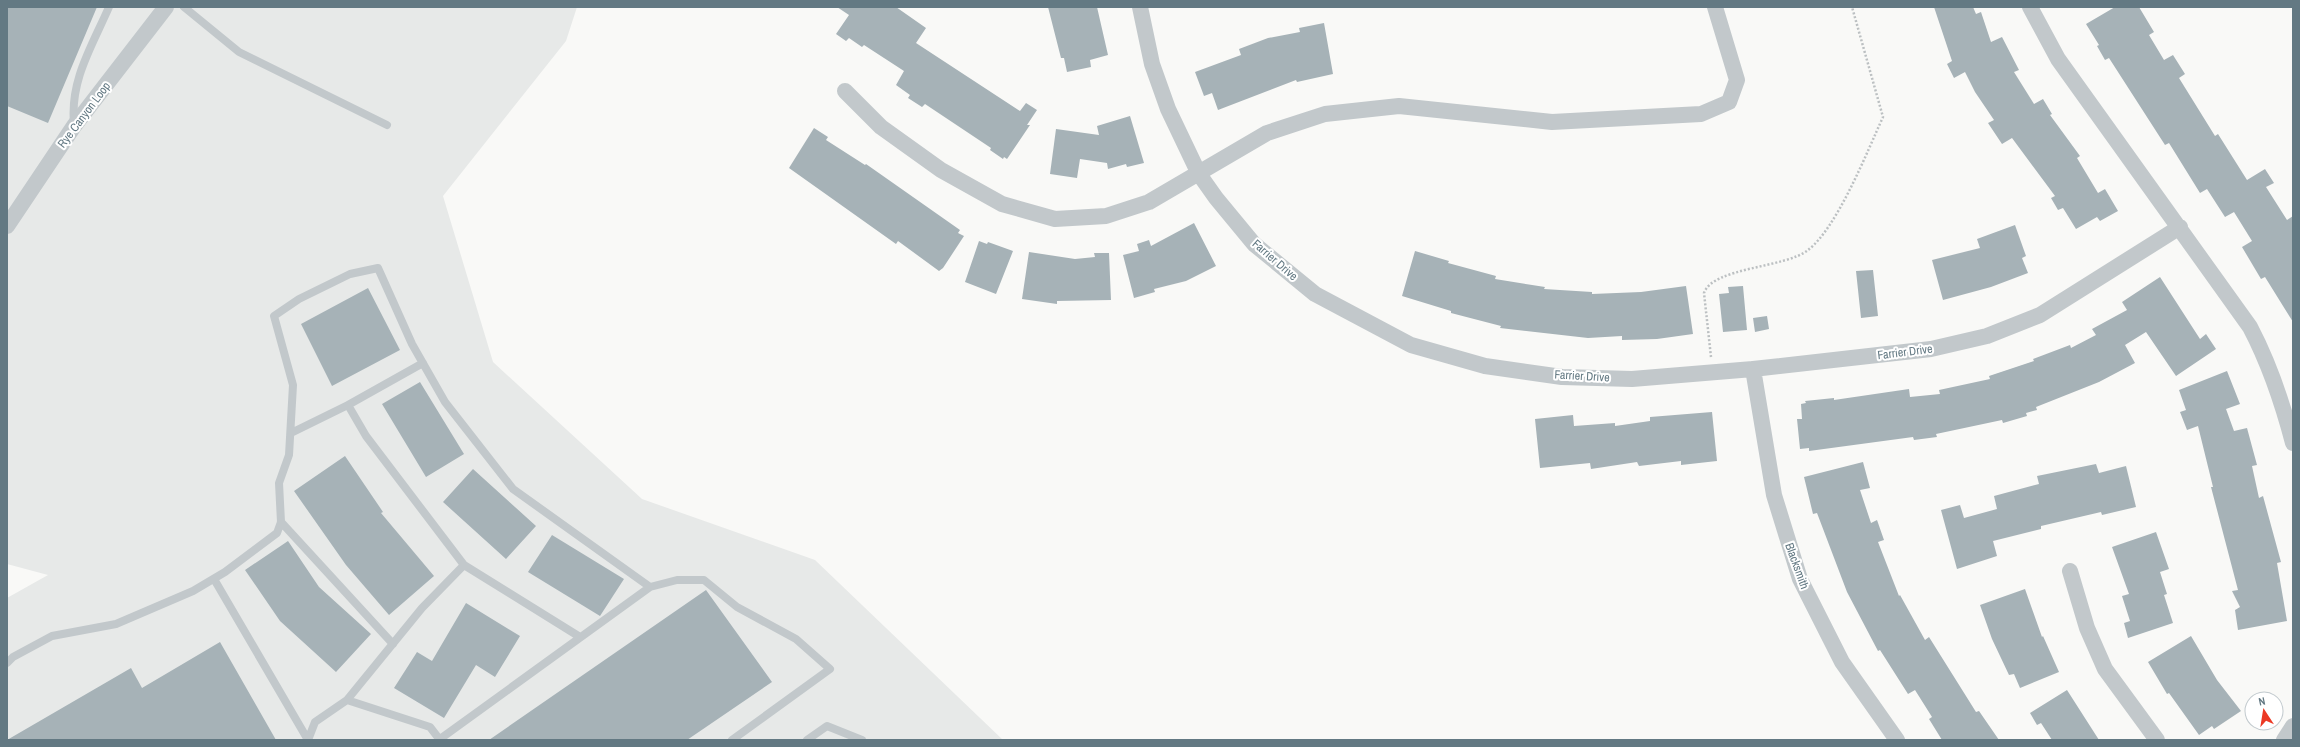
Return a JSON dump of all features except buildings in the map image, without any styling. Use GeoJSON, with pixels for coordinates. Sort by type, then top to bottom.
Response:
{"type":"FeatureCollection","features":[{"type":"Feature","properties":{"kind":"street","name":"Rye Canyon Loop"},"geometry":{"type":"LineString","coordinates":[[7,226],[74,126],[166,7]]}},
{"type":"Feature","properties":{"kind":"street","name":"Farrier Drive"},"geometry":{"type":"LineString","coordinates":[[1140,7],[1152,64],[1168,109],[1199,174],[1216,198],[1254,244],[1315,294],[1411,345],[1485,366],[1562,376],[1632,379],[1753,369],[1932,349],[1987,336],[2040,315],[2180,227]]}},
{"type":"Feature","properties":{"kind":"street"},"geometry":{"type":"LineString","coordinates":[[845,91],[882,127],[941,170],[1002,204],[1055,219],[1106,216],[1149,202],[1267,133],[1324,114],[1399,106],[1552,122],[1701,114],[1729,102],[1738,80],[1715,7]]}},
{"type":"Feature","properties":{"kind":"street"},"geometry":{"type":"LineString","coordinates":[[2030,7],[2058,59],[2180,227],[2250,327],[2265,357],[2281,395],[2293,443]]}},
{"type":"Feature","properties":{"kind":"street","name":"Blacksmith"},"geometry":{"type":"LineString","coordinates":[[1753,369],[1774,495],[1800,579],[1842,662],[1897,740]]}},
{"type":"Feature","properties":{"kind":"street"},"geometry":{"type":"LineString","coordinates":[[2070,570],[2087,628],[2105,669],[2157,740]]}},
{"type":"Feature","properties":{"kind":"street"},"geometry":{"type":"LineString","coordinates":[[2284,740],[2293,726]]}},
{"type":"Feature","properties":{"kind":"lane"},"geometry":{"type":"LineString","coordinates":[[74,126],[72,106],[77,78],[109,7]]}},
{"type":"Feature","properties":{"kind":"lane"},"geometry":{"type":"LineString","coordinates":[[184,7],[239,52],[387,125]]}},
{"type":"Feature","properties":{"kind":"lane"},"geometry":{"type":"LineString","coordinates":[[7,663],[13,658],[52,636],[116,624],[193,591],[214,579],[276,533],[281,522],[279,483],[289,455],[293,386],[274,316],[299,300],[350,274],[378,268],[412,344],[445,402],[513,489],[650,587]]}},
{"type":"Feature","properties":{"kind":"lane"},"geometry":{"type":"LineString","coordinates":[[290,433],[348,405],[423,363]]}},
{"type":"Feature","properties":{"kind":"lane"},"geometry":{"type":"LineString","coordinates":[[348,405],[366,436],[464,565],[580,637]]}},
{"type":"Feature","properties":{"kind":"lane"},"geometry":{"type":"LineString","coordinates":[[281,522],[393,644]]}},
{"type":"Feature","properties":{"kind":"lane"},"geometry":{"type":"LineString","coordinates":[[308,740],[315,722],[348,700],[422,608],[464,565]]}},
{"type":"Feature","properties":{"kind":"lane"},"geometry":{"type":"LineString","coordinates":[[214,579],[308,740]]}},
{"type":"Feature","properties":{"kind":"lane"},"geometry":{"type":"LineString","coordinates":[[348,700],[430,727],[440,740],[650,587],[677,580],[704,580],[737,607],[796,639],[830,669],[732,740]]}},
{"type":"Feature","properties":{"kind":"lane"},"geometry":{"type":"LineString","coordinates":[[807,740],[826,726],[848,738],[862,740]]}},
{"type":"Feature","properties":{"kind":"path"},"geometry":{"type":"LineString","coordinates":[[1712,373],[1704,294],[1706,288],[1723,277],[1792,259],[1808,250],[1823,235],[1846,196],[1883,117],[1852,7]]}},
{"type":"Feature","properties":{"kind":"shaded area"},"geometry":{"type":"Polygon","coordinates":[[[7,7],[577,7],[566,41],[443,196],[493,362],[642,499],[815,560],[1003,740],[7,740],[7,598],[48,575],[7,564],[7,7]]]}}]}
